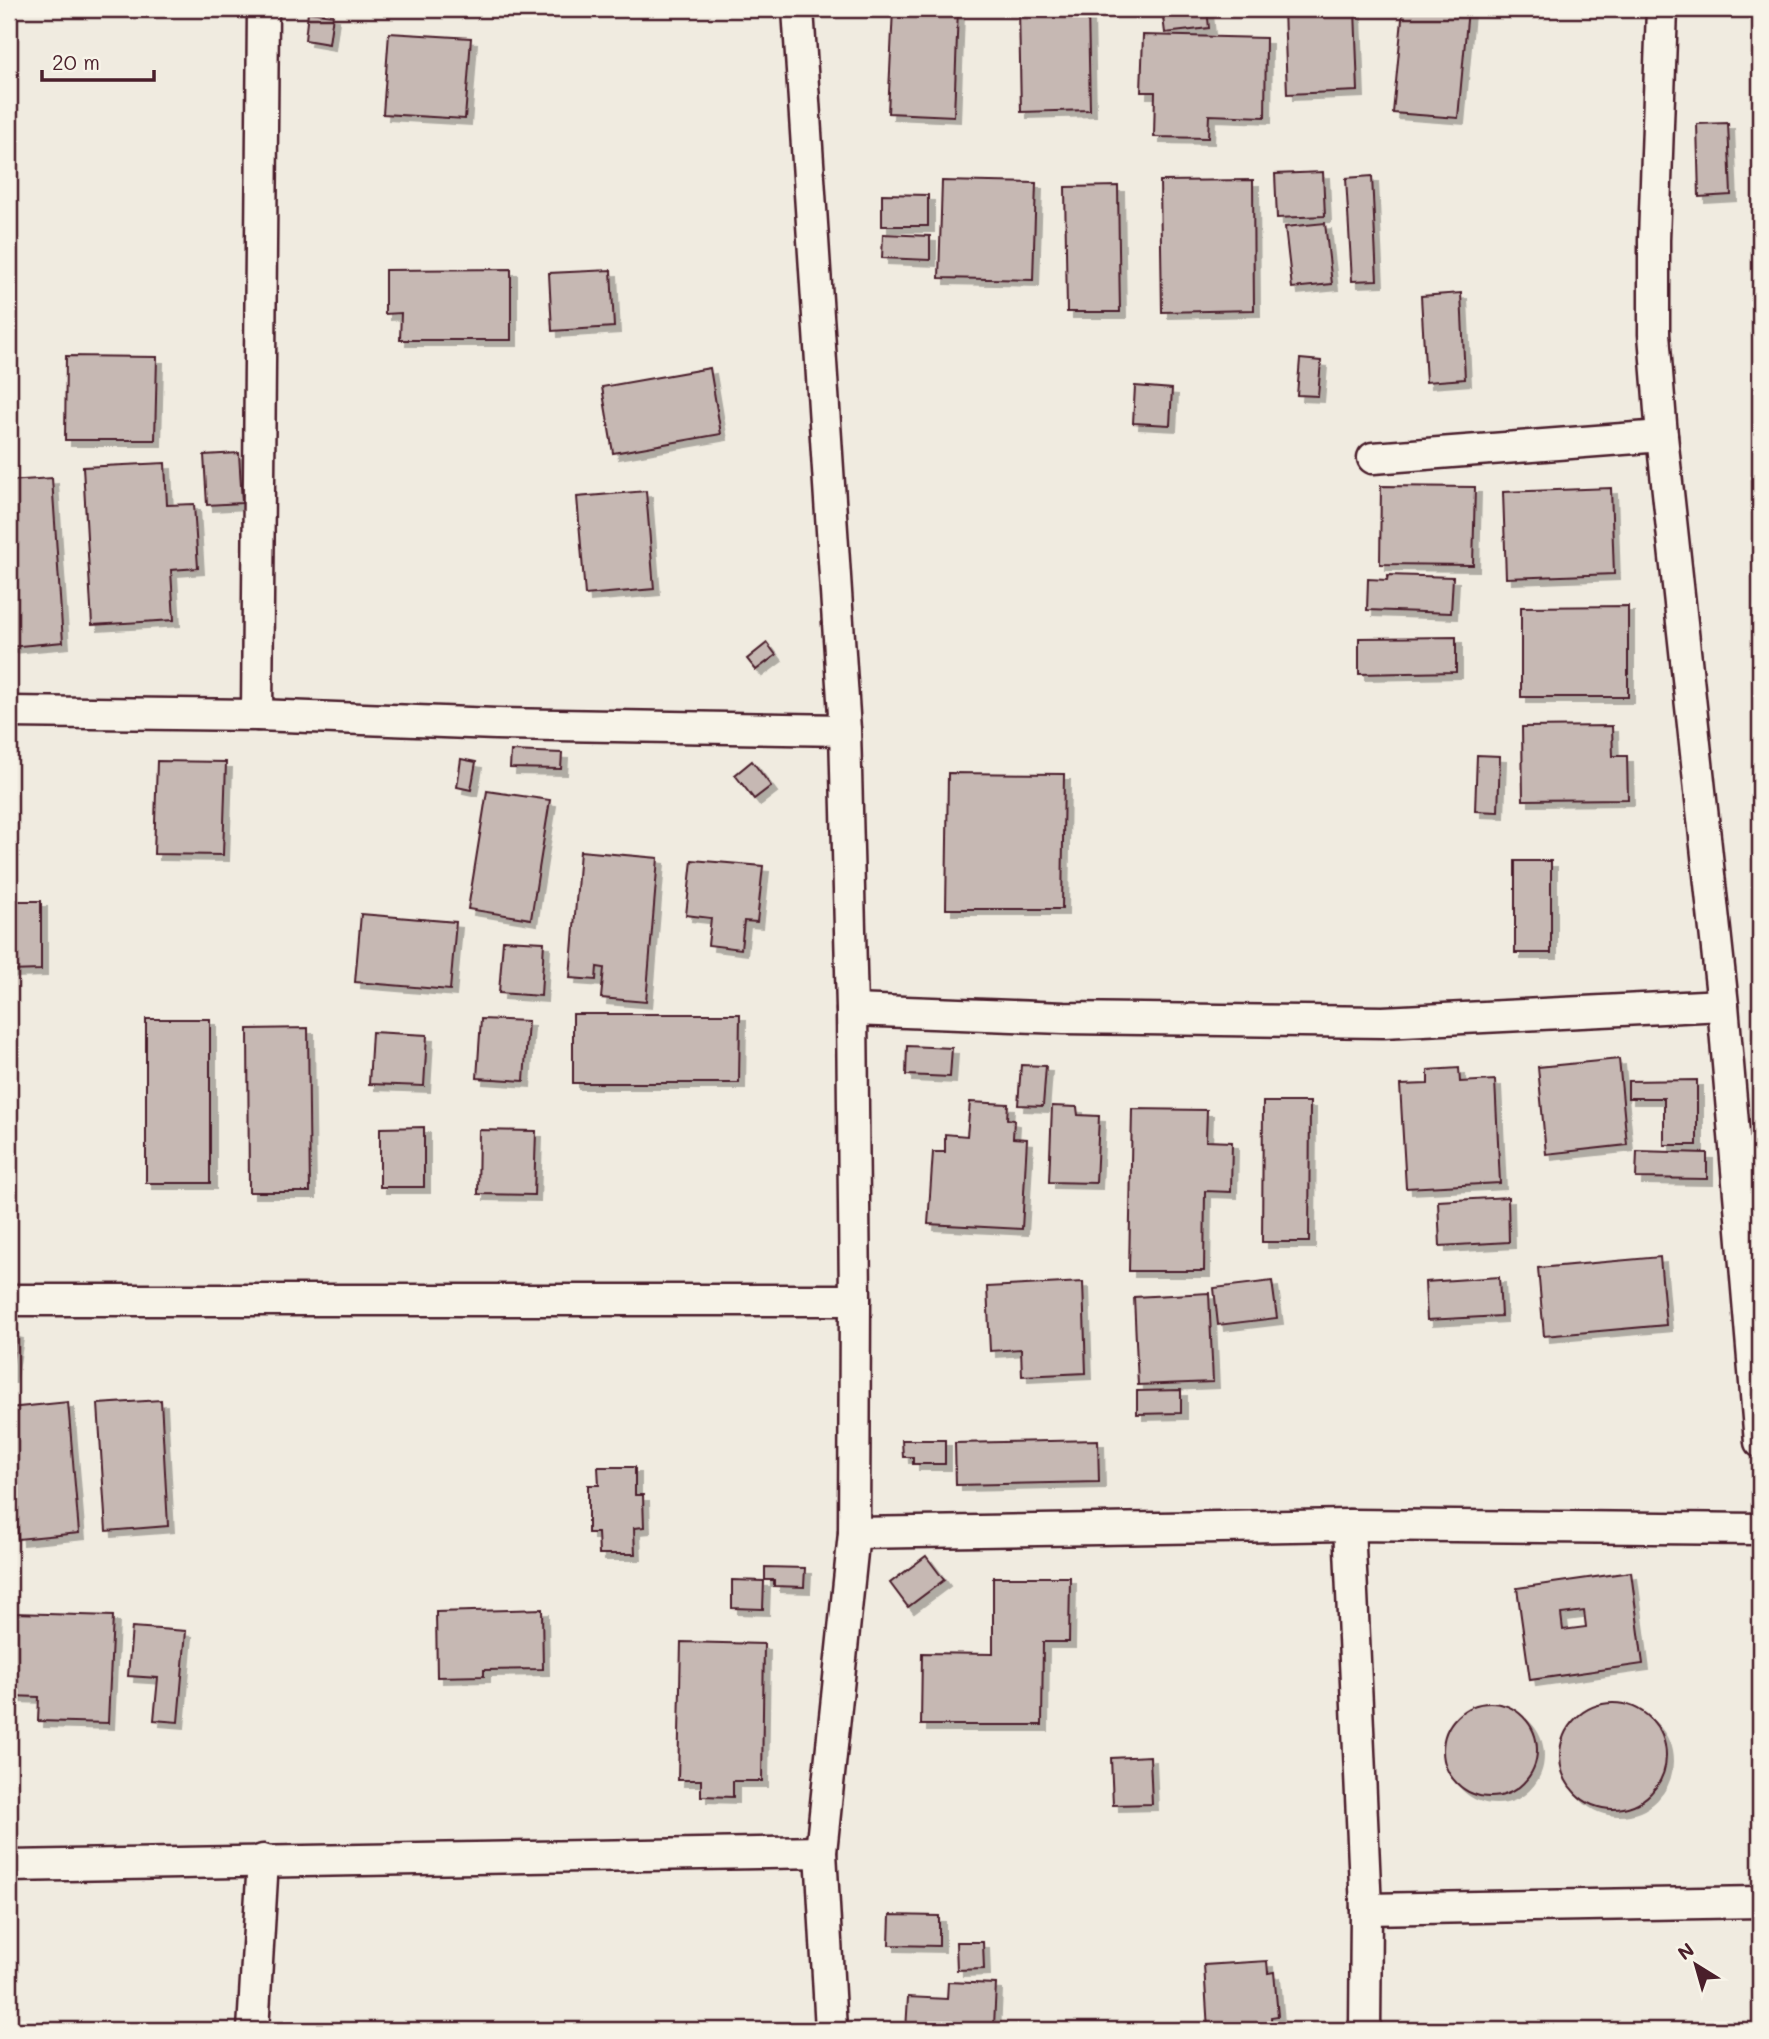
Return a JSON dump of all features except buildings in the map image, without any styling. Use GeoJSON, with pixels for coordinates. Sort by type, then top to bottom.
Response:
{"type":"FeatureCollection","features":[{"type":"Feature","properties":{"kind":"street"},"geometry":{"type":"LineString","coordinates":[[257,715],[263,9]]}},
{"type":"Feature","properties":{"kind":"street"},"geometry":{"type":"LineString","coordinates":[[798,9],[845,730],[852,1010],[854,1533],[821,1852],[831,2030]]}},
{"type":"Feature","properties":{"kind":"street"},"geometry":{"type":"LineString","coordinates":[[1662,9],[1654,240],[1654,334],[1662,436],[1723,1005],[1760,1443]]}},
{"type":"Feature","properties":{"kind":"street"},"geometry":{"type":"LineString","coordinates":[[1373,458],[1662,436]]}},
{"type":"Feature","properties":{"kind":"street"},"geometry":{"type":"LineString","coordinates":[[9,712],[257,715],[496,724],[845,730]]}},
{"type":"Feature","properties":{"kind":"street"},"geometry":{"type":"LineString","coordinates":[[852,1010],[1078,1018],[1383,1022],[1723,1005]]}},
{"type":"Feature","properties":{"kind":"street"},"geometry":{"type":"LineString","coordinates":[[9,1300],[855,1300]]}},
{"type":"Feature","properties":{"kind":"street"},"geometry":{"type":"LineString","coordinates":[[854,1533],[1349,1525],[1760,1529]]}},
{"type":"Feature","properties":{"kind":"street"},"geometry":{"type":"LineString","coordinates":[[1349,1525],[1366,1909],[1364,2030]]}},
{"type":"Feature","properties":{"kind":"street"},"geometry":{"type":"LineString","coordinates":[[9,1866],[821,1852]]}},
{"type":"Feature","properties":{"kind":"street"},"geometry":{"type":"LineString","coordinates":[[253,2030],[263,1860]]}},
{"type":"Feature","properties":{"kind":"street"},"geometry":{"type":"LineString","coordinates":[[1366,1909],[1760,1902]]}}]}
